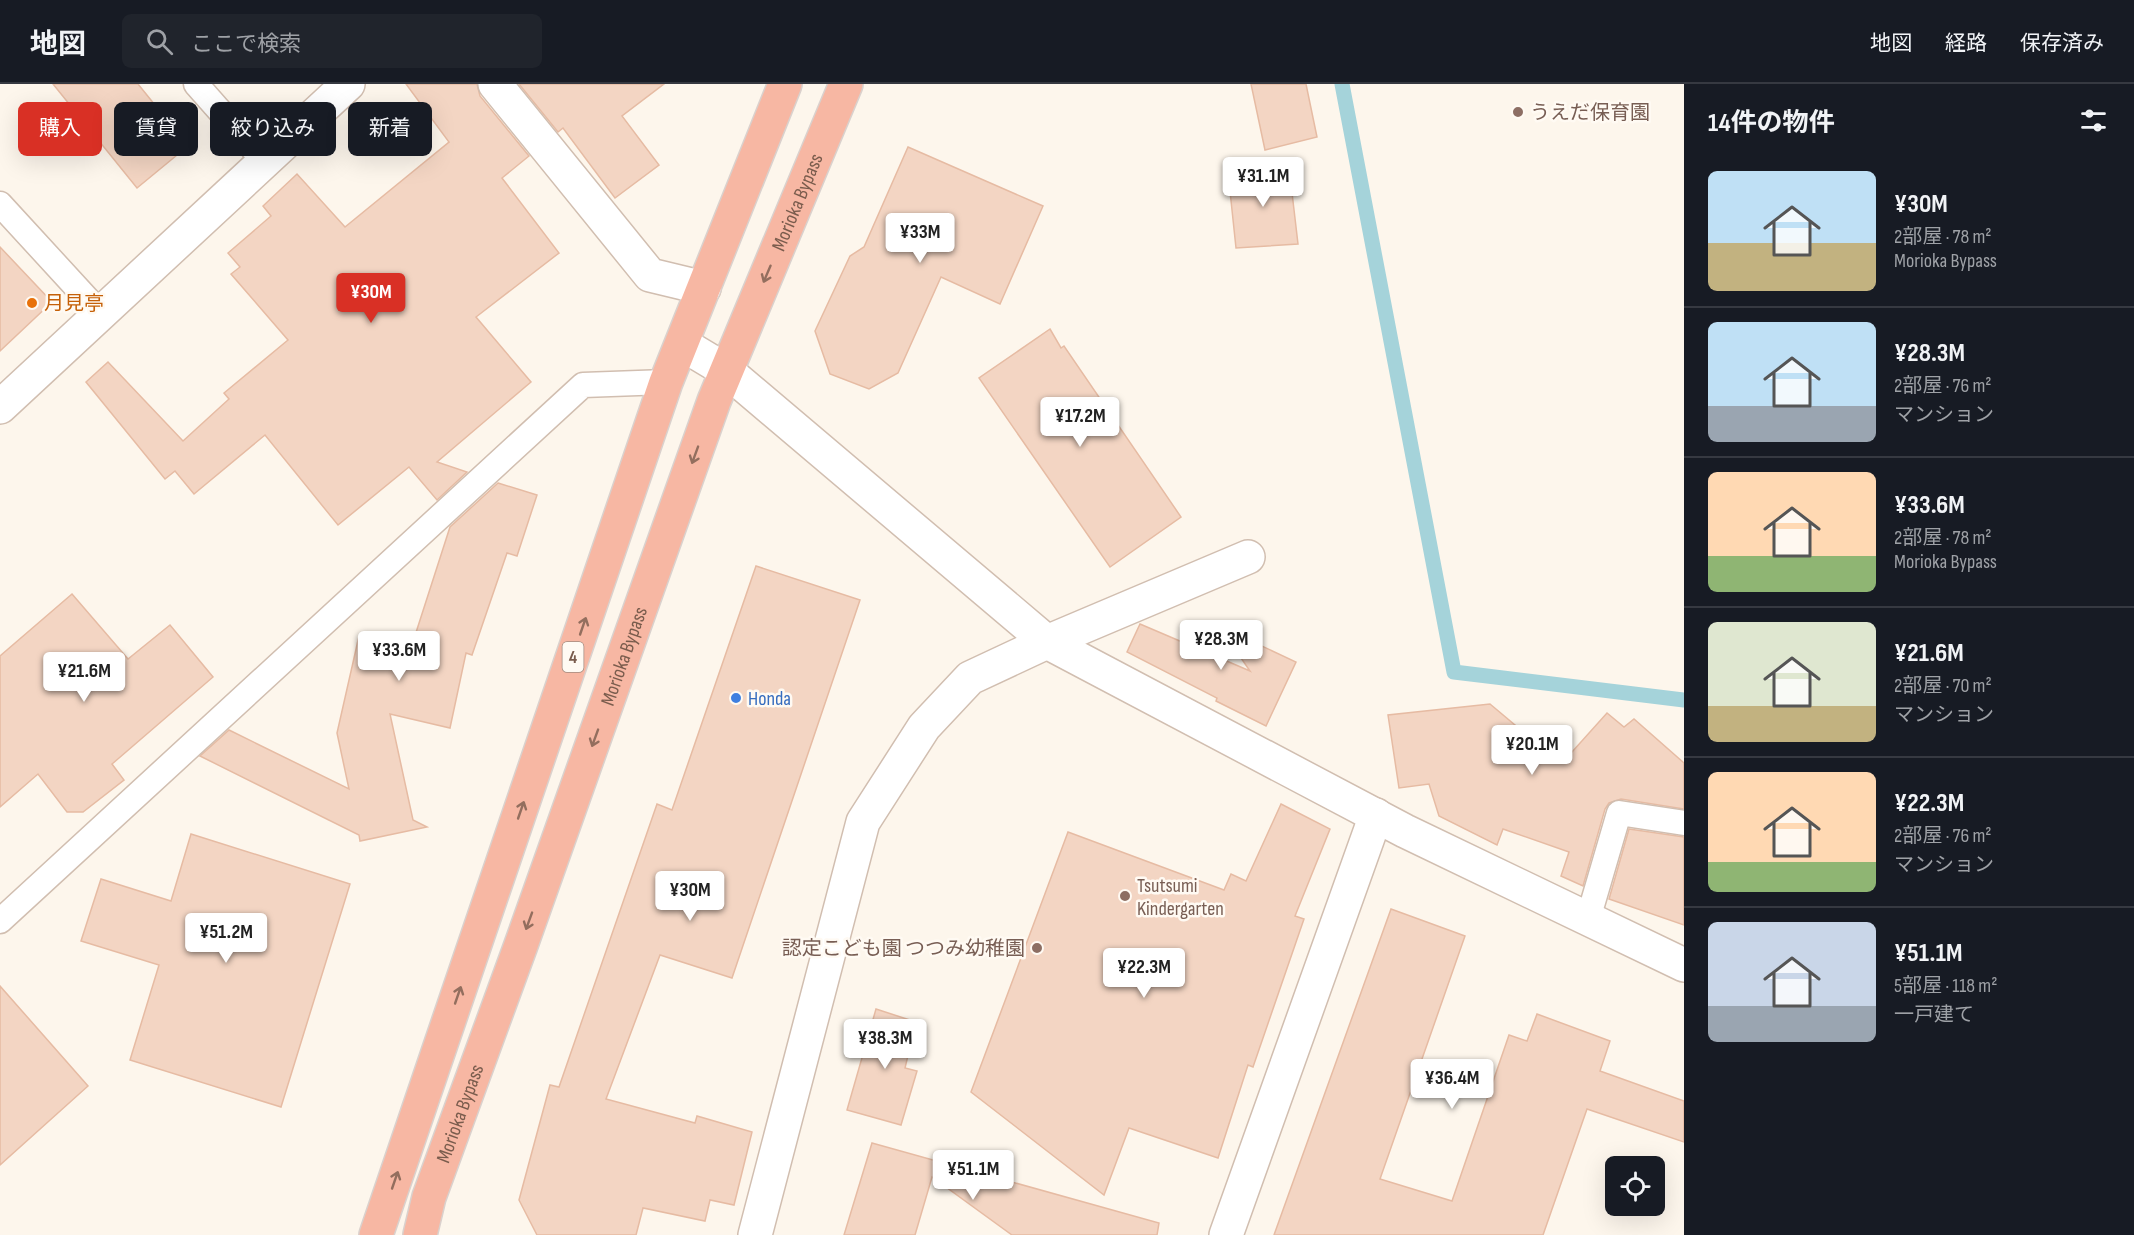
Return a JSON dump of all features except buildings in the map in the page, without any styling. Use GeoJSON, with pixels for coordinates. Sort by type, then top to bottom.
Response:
{"type":"FeatureCollection","features":[{"type":"Feature","properties":{"kind":"highway","name":"Morioka Bypass"},"geometry":{"type":"LineString","coordinates":[[376,1235],[666,382],[785,84]]}},
{"type":"Feature","properties":{"kind":"highway","name":"Morioka Bypass"},"geometry":{"type":"LineString","coordinates":[[420,1235],[429,1197],[714,401],[846,84]]}},
{"type":"Feature","properties":{"kind":"street"},"geometry":{"type":"LineString","coordinates":[[0,407],[348,84]]}},
{"type":"Feature","properties":{"kind":"street"},"geometry":{"type":"LineString","coordinates":[[495,84],[650,275],[704,288]]}},
{"type":"Feature","properties":{"kind":"street"},"geometry":{"type":"LineString","coordinates":[[682,344],[727,371],[1047,642],[1376,815],[1684,965]]}},
{"type":"Feature","properties":{"kind":"street"},"geometry":{"type":"LineString","coordinates":[[755,1235],[863,822],[924,727],[970,678],[1047,642],[1248,557]]}},
{"type":"Feature","properties":{"kind":"street"},"geometry":{"type":"LineString","coordinates":[[1226,1235],[1376,815]]}},
{"type":"Feature","properties":{"kind":"lane"},"geometry":{"type":"LineString","coordinates":[[196,84],[264,162]]}},
{"type":"Feature","properties":{"kind":"lane"},"geometry":{"type":"LineString","coordinates":[[0,204],[101,314]]}},
{"type":"Feature","properties":{"kind":"lane"},"geometry":{"type":"LineString","coordinates":[[0,921],[583,385],[666,382]]}},
{"type":"Feature","properties":{"kind":"lane"},"geometry":{"type":"LineString","coordinates":[[1588,919],[1619,813],[1684,823]]}},
{"type":"Feature","properties":{"kind":"waterway"},"geometry":{"type":"LineString","coordinates":[[1342,84],[1454,672],[1684,700]]}},
{"type":"Feature","properties":{"kind":"place","name":"うえだ保育園"},"geometry":{"type":"Point","coordinates":[1518,112]}},
{"type":"Feature","properties":{"kind":"place","name":"月見亭"},"geometry":{"type":"Point","coordinates":[32,303]}},
{"type":"Feature","properties":{"kind":"place","name":"Honda"},"geometry":{"type":"Point","coordinates":[736,698]}},
{"type":"Feature","properties":{"kind":"place","name":"Tsutsumi Kindergarten"},"geometry":{"type":"Point","coordinates":[1125,896]}},
{"type":"Feature","properties":{"kind":"place","name":"認定こども園 つつみ幼稚園"},"geometry":{"type":"Point","coordinates":[1037,948]}}]}
